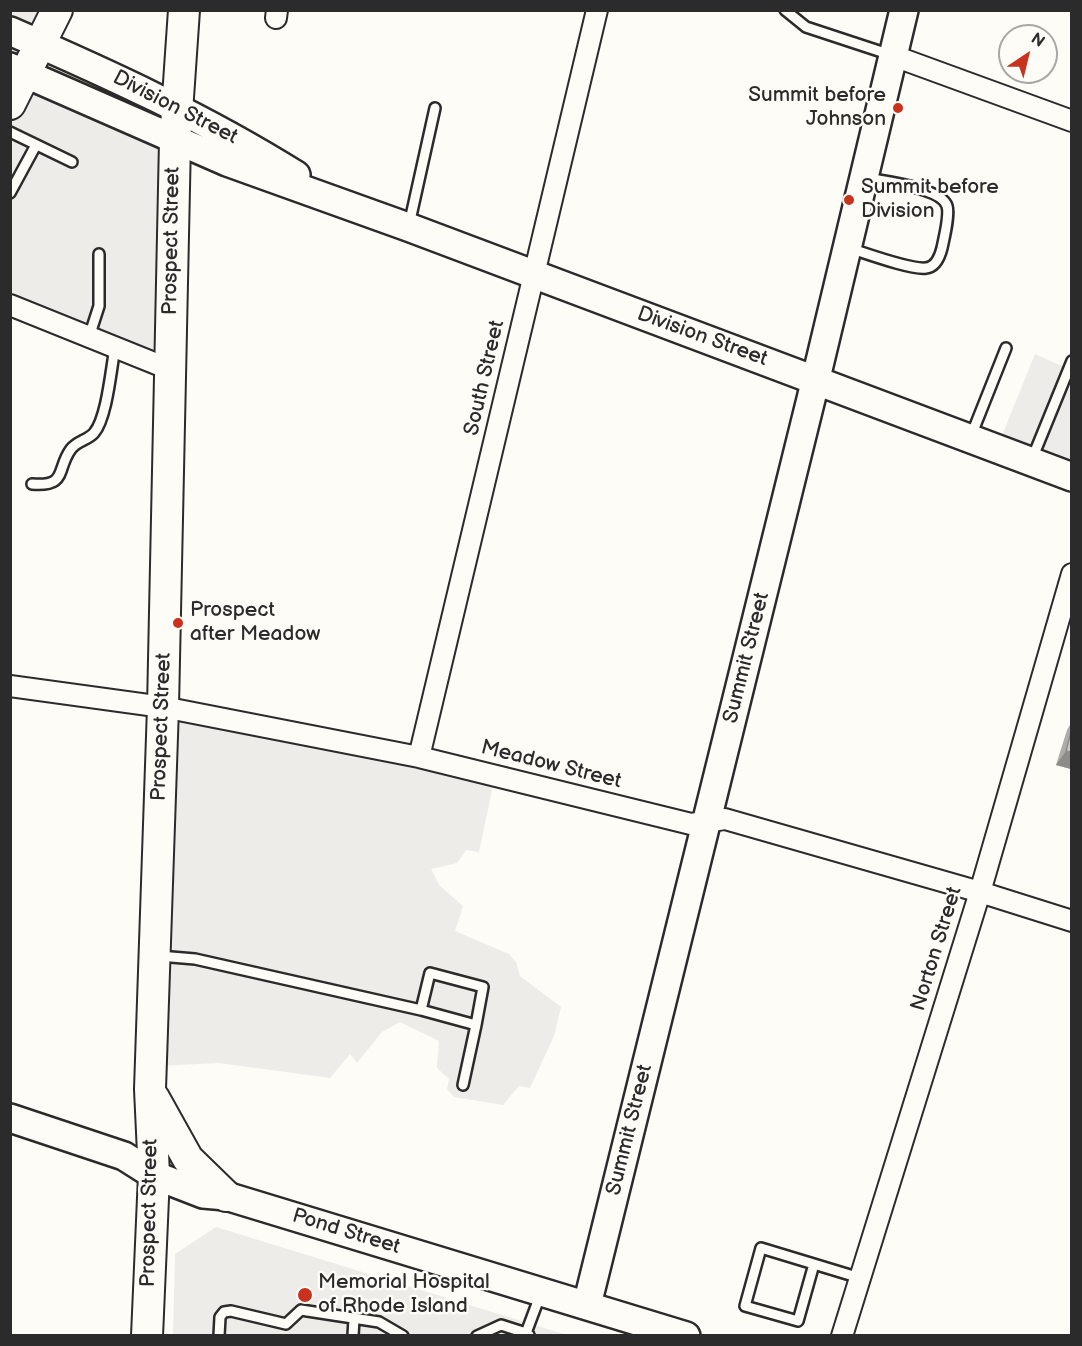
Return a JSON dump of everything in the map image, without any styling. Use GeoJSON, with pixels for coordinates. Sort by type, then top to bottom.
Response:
{"type":"FeatureCollection","features":[{"type":"Feature","properties":{"kind":"main road"},"geometry":{"type":"LineString","coordinates":[[10,104],[18,70],[41,44],[57,10]]}},
{"type":"Feature","properties":{"kind":"main road","name":"Prospect Street"},"geometry":{"type":"LineString","coordinates":[[147,1335],[154,1175],[150,1089],[163,707],[175,141],[184,10]]}},
{"type":"Feature","properties":{"kind":"main road","name":"Summit Street"},"geometry":{"type":"LineString","coordinates":[[587,1305],[816,380],[904,10]]}},
{"type":"Feature","properties":{"kind":"main road","name":"Division Street"},"geometry":{"type":"LineString","coordinates":[[10,31],[176,106],[253,148],[332,199]]}},
{"type":"Feature","properties":{"kind":"main road","name":"Division Street"},"geometry":{"type":"LineString","coordinates":[[18,70],[227,162],[534,274],[1071,477]]}},
{"type":"Feature","properties":{"kind":"main road"},"geometry":{"type":"LineString","coordinates":[[150,1089],[188,1159],[226,1196]]}},
{"type":"Feature","properties":{"kind":"main road","name":"Pond Street"},"geometry":{"type":"LineString","coordinates":[[10,1118],[124,1156],[154,1175],[203,1194],[226,1196],[686,1335]]}},
{"type":"Feature","properties":{"kind":"street","name":"South Street"},"geometry":{"type":"LineString","coordinates":[[419,757],[597,10]]}},
{"type":"Feature","properties":{"kind":"street"},"geometry":{"type":"LineString","coordinates":[[894,56],[1071,121]]}},
{"type":"Feature","properties":{"kind":"street"},"geometry":{"type":"LineString","coordinates":[[10,305],[169,369]]}},
{"type":"Feature","properties":{"kind":"street","name":"Norton Street"},"geometry":{"type":"LineString","coordinates":[[842,1335],[1065,618],[1071,574]]}},
{"type":"Feature","properties":{"kind":"street","name":"Meadow Street"},"geometry":{"type":"LineString","coordinates":[[10,686],[163,707],[419,757],[691,824],[725,819],[980,891],[1071,921]]}},
{"type":"Feature","properties":{"kind":"lane"},"geometry":{"type":"LineString","coordinates":[[785,10],[806,27],[894,56]]}},
{"type":"Feature","properties":{"kind":"lane"},"geometry":{"type":"LineString","coordinates":[[408,227],[435,108]]}},
{"type":"Feature","properties":{"kind":"lane"},"geometry":{"type":"LineString","coordinates":[[10,132],[72,162]]}},
{"type":"Feature","properties":{"kind":"lane"},"geometry":{"type":"LineString","coordinates":[[10,193],[36,145]]}},
{"type":"Feature","properties":{"kind":"lane"},"geometry":{"type":"LineString","coordinates":[[847,248],[898,263],[926,268],[940,257],[948,207],[944,199],[924,190],[864,177]]}},
{"type":"Feature","properties":{"kind":"lane"},"geometry":{"type":"LineString","coordinates":[[88,337],[99,306],[99,254]]}},
{"type":"Feature","properties":{"kind":"lane"},"geometry":{"type":"LineString","coordinates":[[32,484],[47,485],[60,476],[72,447],[93,434],[104,412],[115,348]]}},
{"type":"Feature","properties":{"kind":"lane"},"geometry":{"type":"LineString","coordinates":[[970,438],[1006,348]]}},
{"type":"Feature","properties":{"kind":"lane"},"geometry":{"type":"LineString","coordinates":[[1032,461],[1071,361]]}},
{"type":"Feature","properties":{"kind":"lane"},"geometry":{"type":"LineString","coordinates":[[154,956],[195,959],[421,1010],[476,1025]]}},
{"type":"Feature","properties":{"kind":"lane"},"geometry":{"type":"LineString","coordinates":[[421,1010],[430,973],[483,987],[463,1085]]}},
{"type":"Feature","properties":{"kind":"lane"},"geometry":{"type":"LineString","coordinates":[[814,1264],[798,1321],[745,1306],[762,1248],[860,1278]]}},
{"type":"Feature","properties":{"kind":"lane"},"geometry":{"type":"LineString","coordinates":[[477,1335],[501,1325],[528,1334],[542,1292]]}},
{"type":"Feature","properties":{"kind":"lane"},"geometry":{"type":"LineString","coordinates":[[285,1335],[286,1324],[301,1310],[379,1322],[403,1335]]}},
{"type":"Feature","properties":{"kind":"lane"},"geometry":{"type":"LineString","coordinates":[[219,1335],[220,1317],[224,1312],[231,1311],[286,1324]]}},
{"type":"Feature","properties":{"kind":"lane"},"geometry":{"type":"LineString","coordinates":[[353,1335],[354,1318]]}},
{"type":"Feature","properties":{"kind":"shaded area"},"geometry":{"type":"Polygon","coordinates":[[[11,11],[55,11],[23,83],[166,146],[158,377],[11,311],[11,11]]]}},
{"type":"Feature","properties":{"kind":"shaded area"},"geometry":{"type":"Polygon","coordinates":[[[1035,354],[1071,370],[1071,486],[995,453],[1035,354]]]}},
{"type":"Feature","properties":{"kind":"shaded area"},"geometry":{"type":"Polygon","coordinates":[[[171,718],[422,764],[491,783],[492,790],[479,852],[466,850],[457,863],[431,869],[440,886],[463,906],[455,931],[509,954],[516,962],[520,976],[561,1007],[554,1036],[530,1088],[519,1086],[503,1105],[454,1097],[447,1089],[449,1079],[437,1068],[439,1041],[400,1022],[382,1032],[357,1063],[350,1054],[330,1078],[219,1063],[159,1066],[171,718]]]}},
{"type":"Feature","properties":{"kind":"shaded area","name":"Memorial Hospital of Rhode Island"},"geometry":{"type":"Polygon","coordinates":[[[216,1227],[567,1335],[173,1336],[175,1254],[216,1227]]]}},
{"type":"Feature","properties":{"kind":"building"},"geometry":{"type":"Polygon","coordinates":[[[1071,732],[1071,752],[1066,751],[1071,732]]]}},
{"type":"Feature","properties":{"kind":"place","name":"Summit before Johnson"},"geometry":{"type":"Point","coordinates":[898,108]}},
{"type":"Feature","properties":{"kind":"place","name":"Summit before Division"},"geometry":{"type":"Point","coordinates":[849,200]}},
{"type":"Feature","properties":{"kind":"place","name":"Prospect after Meadow"},"geometry":{"type":"Point","coordinates":[178,623]}},
{"type":"Feature","properties":{"kind":"place","name":"Memorial Hospital of Rhode Island"},"geometry":{"type":"Point","coordinates":[305,1295]}}]}
